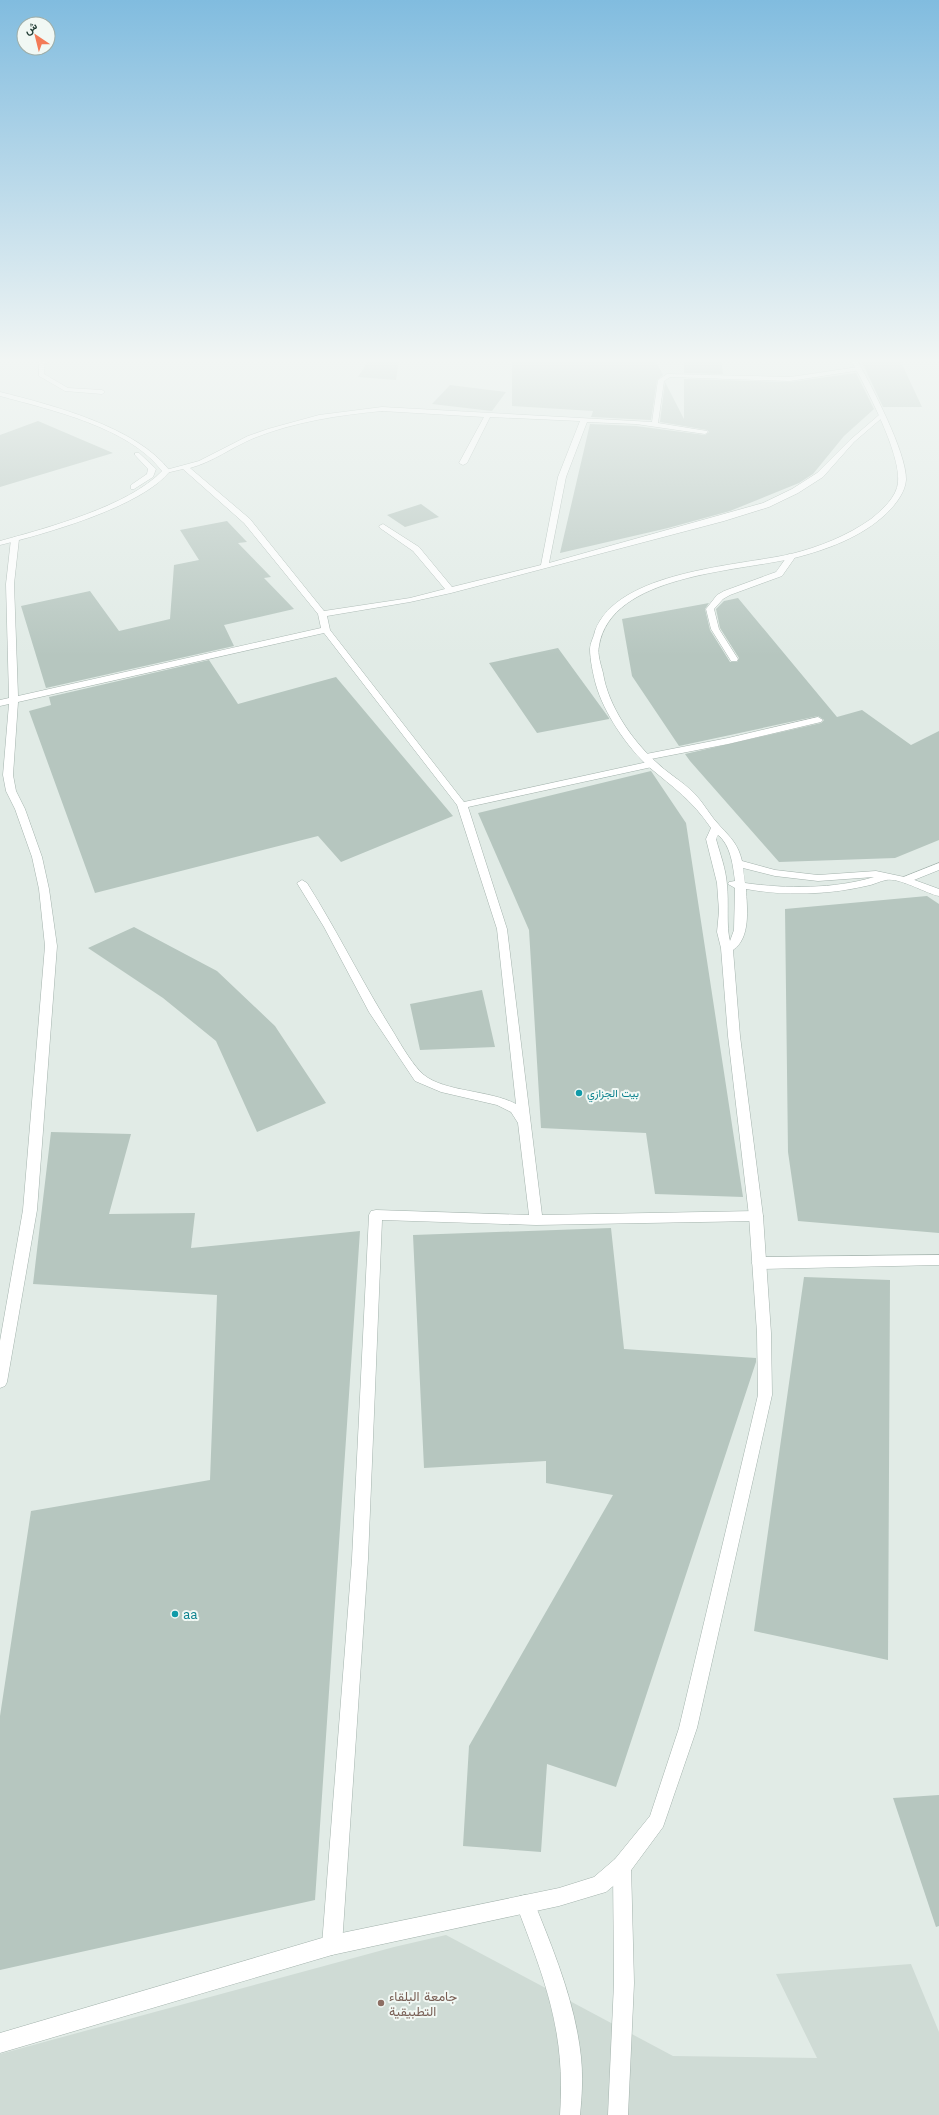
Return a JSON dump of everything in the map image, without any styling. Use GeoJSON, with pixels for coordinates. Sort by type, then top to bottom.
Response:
{"type":"FeatureCollection","features":[{"type":"Feature","properties":{"kind":"street"},"geometry":{"type":"LineString","coordinates":[[0,535],[52,522],[116,498],[135,487],[150,475],[152,469],[150,465],[142,459]]}},
{"type":"Feature","properties":{"kind":"street"},"geometry":{"type":"LineString","coordinates":[[156,459],[163,465],[166,471]]}},
{"type":"Feature","properties":{"kind":"street"},"geometry":{"type":"LineString","coordinates":[[0,543],[83,517],[138,492],[159,479],[166,471],[201,463],[209,459]]}},
{"type":"Feature","properties":{"kind":"street"},"geometry":{"type":"LineString","coordinates":[[463,463],[465,459]]}},
{"type":"Feature","properties":{"kind":"street"},"geometry":{"type":"LineString","coordinates":[[545,566],[562,476],[569,459]]}},
{"type":"Feature","properties":{"kind":"street"},"geometry":{"type":"LineString","coordinates":[[322,614],[451,591],[721,519],[784,497],[820,475],[835,459]]}},
{"type":"Feature","properties":{"kind":"street"},"geometry":{"type":"LineString","coordinates":[[727,948],[735,943],[738,936],[740,885],[737,863],[729,840],[716,828],[693,797],[649,760],[630,737],[611,706],[600,685],[594,664],[594,650],[600,625],[608,614],[633,594],[668,580],[792,556],[822,547],[854,533],[882,514],[892,503],[902,481],[901,470],[897,459]]}},
{"type":"Feature","properties":{"kind":"street"},"geometry":{"type":"LineString","coordinates":[[185,467],[232,506],[247,521],[322,614],[326,630],[462,805],[502,929],[536,1220]]}},
{"type":"Feature","properties":{"kind":"street"},"geometry":{"type":"LineString","coordinates":[[75,514],[83,517]]}},
{"type":"Feature","properties":{"kind":"street"},"geometry":{"type":"LineString","coordinates":[[383,526],[416,549],[451,591]]}},
{"type":"Feature","properties":{"kind":"street"},"geometry":{"type":"LineString","coordinates":[[0,1382],[30,1210],[51,946],[44,889],[37,857],[20,809],[11,791],[9,780],[14,700],[10,584],[15,539]]}},
{"type":"Feature","properties":{"kind":"street"},"geometry":{"type":"LineString","coordinates":[[734,659],[716,631],[711,620],[710,609],[720,597],[727,593],[779,574],[792,556]]}},
{"type":"Feature","properties":{"kind":"street"},"geometry":{"type":"LineString","coordinates":[[0,704],[326,630]]}},
{"type":"Feature","properties":{"kind":"street"},"geometry":{"type":"LineString","coordinates":[[462,805],[501,798],[649,760],[818,720]]}},
{"type":"Feature","properties":{"kind":"street"},"geometry":{"type":"LineString","coordinates":[[0,2043],[332,1945],[559,1897],[599,1885],[622,1866],[657,1821],[688,1728],[765,1394],[764,1333],[756,1216],[734,1036],[727,948],[722,932],[724,911],[722,883],[711,839],[716,828]]}},
{"type":"Feature","properties":{"kind":"street"},"geometry":{"type":"LineString","coordinates":[[737,863],[775,873],[810,878],[841,877],[870,873],[905,880],[939,893]]}},
{"type":"Feature","properties":{"kind":"street"},"geometry":{"type":"LineString","coordinates":[[905,880],[939,866]]}},
{"type":"Feature","properties":{"kind":"street"},"geometry":{"type":"LineString","coordinates":[[722,883],[758,889],[793,890],[872,883],[885,876]]}},
{"type":"Feature","properties":{"kind":"street"},"geometry":{"type":"LineString","coordinates":[[302,883],[329,927],[375,1012],[396,1046],[419,1078],[441,1088],[500,1101],[515,1109],[525,1122]]}},
{"type":"Feature","properties":{"kind":"street"},"geometry":{"type":"LineString","coordinates":[[332,1945],[360,1559],[376,1215],[536,1220],[756,1216]]}},
{"type":"Feature","properties":{"kind":"street"},"geometry":{"type":"LineString","coordinates":[[759,1263],[939,1260]]}},
{"type":"Feature","properties":{"kind":"street"},"geometry":{"type":"LineString","coordinates":[[618,2115],[624,1983],[622,1866]]}},
{"type":"Feature","properties":{"kind":"street"},"geometry":{"type":"LineString","coordinates":[[525,1904],[556,1982],[563,2007],[572,2062],[573,2091],[570,2115]]}},
{"type":"Feature","properties":{"kind":"shaded area","name":"جامعة البلقاء التطبيقية"},"geometry":{"type":"Polygon","coordinates":[[[446,1935],[673,2056],[817,2058],[776,1974],[911,1964],[939,2032],[939,2115],[0,2115],[0,2054],[394,1947],[446,1935]]]}},
{"type":"Feature","properties":{"kind":"building"},"geometry":{"type":"Polygon","coordinates":[[[0,459],[94,459],[0,487],[0,459]]]}},
{"type":"Feature","properties":{"kind":"building"},"geometry":{"type":"Polygon","coordinates":[[[582,459],[825,459],[813,474],[799,483],[730,511],[668,528],[560,553],[582,459]]]}},
{"type":"Feature","properties":{"kind":"building"},"geometry":{"type":"Polygon","coordinates":[[[421,504],[439,517],[405,527],[387,515],[421,504]]]}},
{"type":"Feature","properties":{"kind":"building"},"geometry":{"type":"Polygon","coordinates":[[[227,521],[247,542],[238,543],[271,577],[264,578],[294,609],[224,625],[234,646],[46,688],[21,606],[90,591],[119,631],[170,619],[174,565],[199,560],[180,530],[227,521]]]}},
{"type":"Feature","properties":{"kind":"building"},"geometry":{"type":"Polygon","coordinates":[[[738,598],[837,717],[862,710],[911,745],[939,731],[939,840],[895,858],[779,862],[690,761],[685,754],[821,723],[824,720],[818,716],[679,746],[632,676],[622,619],[709,603],[705,609],[710,630],[730,662],[737,662],[739,658],[720,628],[716,609],[724,601],[738,598]]]}},
{"type":"Feature","properties":{"kind":"building"},"geometry":{"type":"Polygon","coordinates":[[[558,648],[609,719],[537,733],[489,663],[558,648]]]}},
{"type":"Feature","properties":{"kind":"building"},"geometry":{"type":"Polygon","coordinates":[[[209,660],[238,704],[336,677],[453,816],[341,862],[318,836],[95,893],[29,711],[51,705],[49,697],[209,660]]]}},
{"type":"Feature","properties":{"kind":"building"},"geometry":{"type":"Polygon","coordinates":[[[651,771],[686,823],[743,1197],[655,1194],[646,1133],[541,1128],[529,930],[478,813],[651,771]]]}},
{"type":"Feature","properties":{"kind":"building"},"geometry":{"type":"Polygon","coordinates":[[[927,896],[939,904],[939,1233],[798,1221],[788,1152],[785,909],[927,896]]]}},
{"type":"Feature","properties":{"kind":"building"},"geometry":{"type":"Polygon","coordinates":[[[134,927],[217,971],[275,1026],[326,1103],[257,1132],[216,1041],[163,998],[88,948],[134,927]]]}},
{"type":"Feature","properties":{"kind":"building"},"geometry":{"type":"Polygon","coordinates":[[[482,990],[495,1047],[420,1050],[410,1004],[482,990]]]}},
{"type":"Feature","properties":{"kind":"building","name":"aa"},"geometry":{"type":"Polygon","coordinates":[[[51,1132],[131,1134],[109,1214],[195,1213],[191,1248],[360,1231],[315,1900],[0,1970],[0,1716],[31,1511],[210,1480],[217,1295],[33,1284],[51,1132]]]}},
{"type":"Feature","properties":{"kind":"building"},"geometry":{"type":"Polygon","coordinates":[[[611,1228],[624,1349],[756,1358],[756,1362],[616,1787],[547,1764],[541,1852],[463,1846],[469,1746],[613,1495],[546,1483],[546,1461],[424,1468],[413,1235],[611,1228]]]}},
{"type":"Feature","properties":{"kind":"building"},"geometry":{"type":"Polygon","coordinates":[[[804,1277],[890,1280],[888,1660],[754,1631],[804,1277]]]}},
{"type":"Feature","properties":{"kind":"building"},"geometry":{"type":"Polygon","coordinates":[[[939,1795],[939,1926],[936,1927],[893,1798],[939,1795]]]}},
{"type":"Feature","properties":{"kind":"place","name":"بيت الجزازي"},"geometry":{"type":"Point","coordinates":[579,1093]}},
{"type":"Feature","properties":{"kind":"place","name":"aa"},"geometry":{"type":"Point","coordinates":[175,1614]}},
{"type":"Feature","properties":{"kind":"place","name":"جامعة البلقاء التطبيقية"},"geometry":{"type":"Point","coordinates":[381,2003]}}]}
